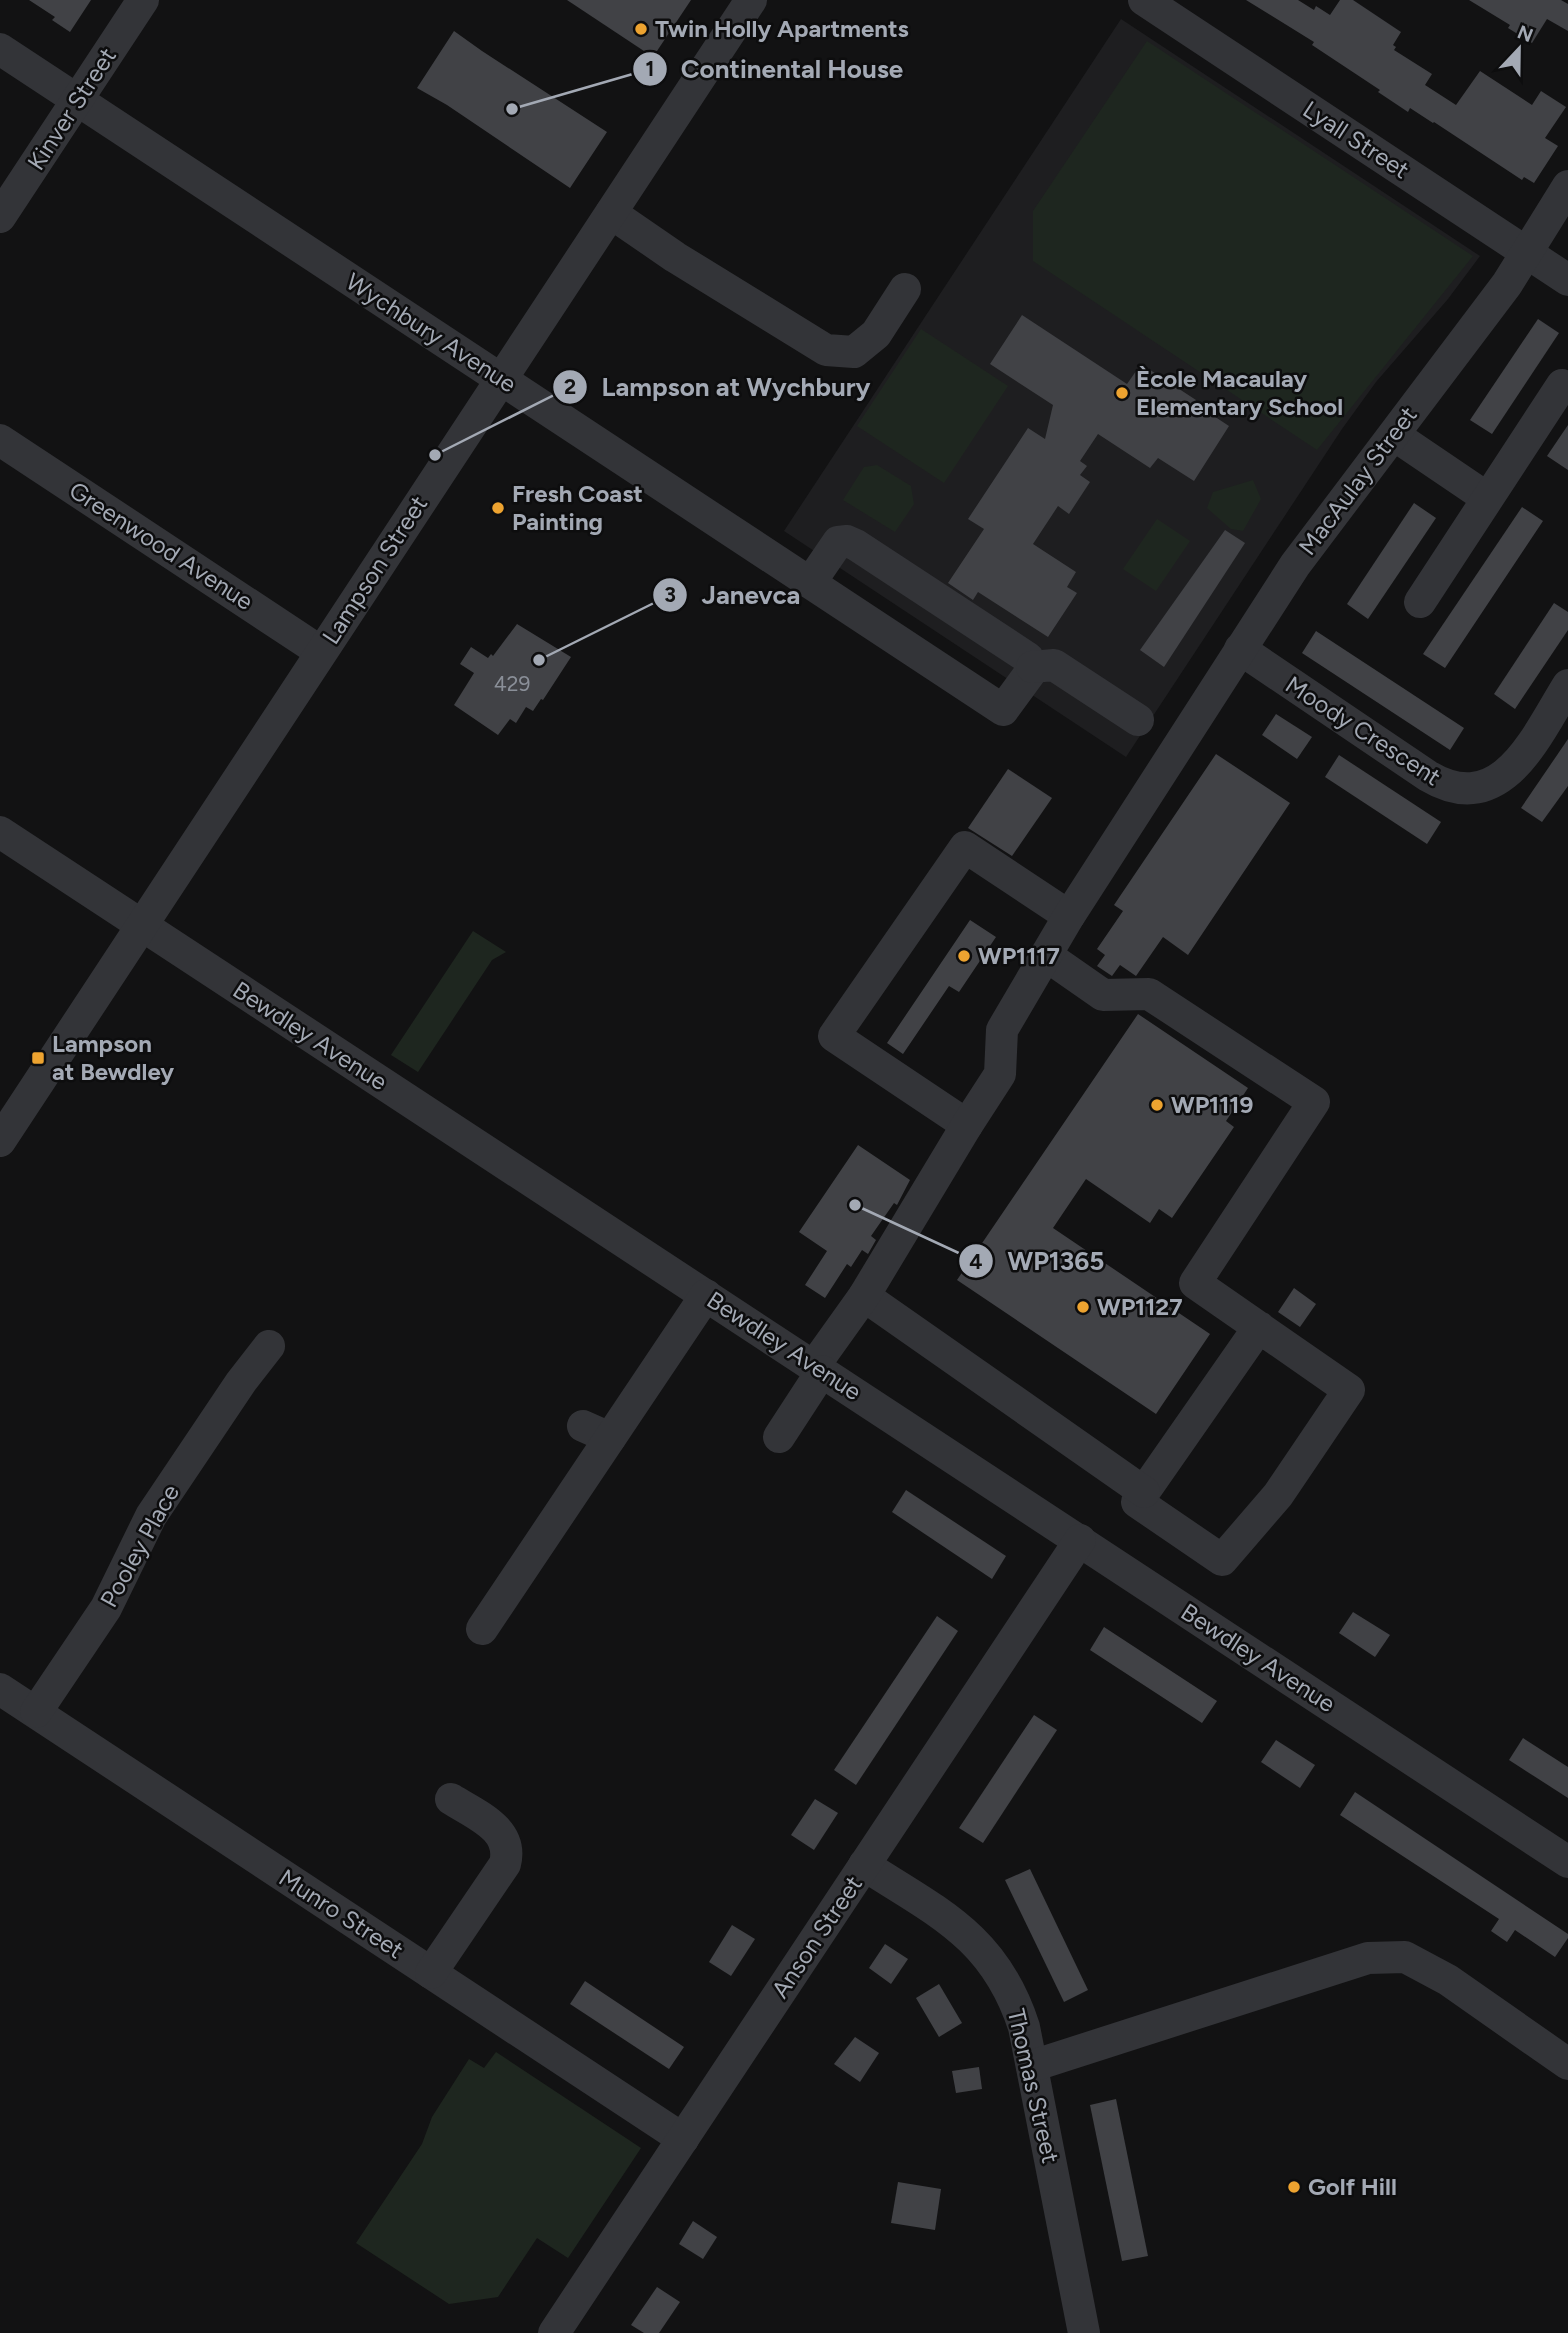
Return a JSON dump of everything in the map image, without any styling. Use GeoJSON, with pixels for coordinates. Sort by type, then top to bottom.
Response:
{"type":"FeatureCollection","features":[{"type":"Feature","properties":{"kind":"street","name":"Kinver Street"},"geometry":{"type":"LineString","coordinates":[[0,217],[143,0]]}},
{"type":"Feature","properties":{"kind":"street","name":"Lampson Street"},"geometry":{"type":"LineString","coordinates":[[0,1141],[751,0]]}},
{"type":"Feature","properties":{"kind":"street","name":"Lyall Street"},"geometry":{"type":"LineString","coordinates":[[1144,0],[1568,280]]}},
{"type":"Feature","properties":{"kind":"street","name":"Wychbury Avenue"},"geometry":{"type":"LineString","coordinates":[[0,49],[1003,710],[1032,667]]}},
{"type":"Feature","properties":{"kind":"street","name":"MacAulay Street"},"geometry":{"type":"LineString","coordinates":[[779,1437],[818,1368],[1000,1073],[1002,1030],[1069,916],[1295,565],[1507,284],[1568,186]]}},
{"type":"Feature","properties":{"kind":"street"},"geometry":{"type":"LineString","coordinates":[[611,213],[675,257],[826,350],[854,352],[876,334],[905,289]]}},
{"type":"Feature","properties":{"kind":"street"},"geometry":{"type":"LineString","coordinates":[[1420,602],[1562,385]]}},
{"type":"Feature","properties":{"kind":"street"},"geometry":{"type":"LineString","coordinates":[[1394,435],[1487,498]]}},
{"type":"Feature","properties":{"kind":"street","name":"Greenwood Avenue"},"geometry":{"type":"LineString","coordinates":[[0,440],[321,652]]}},
{"type":"Feature","properties":{"kind":"street"},"geometry":{"type":"LineString","coordinates":[[810,583],[833,547],[838,542],[847,541],[1028,658],[1032,667],[1054,665],[1138,720]]}},
{"type":"Feature","properties":{"kind":"street","name":"Moody Crescent"},"geometry":{"type":"LineString","coordinates":[[1240,649],[1428,776],[1460,789],[1484,786],[1506,775],[1522,757],[1568,685]]}},
{"type":"Feature","properties":{"kind":"street","name":"Bewdley Avenue"},"geometry":{"type":"LineString","coordinates":[[0,832],[1568,1862]]}},
{"type":"Feature","properties":{"kind":"street"},"geometry":{"type":"LineString","coordinates":[[967,1125],[834,1036],[965,847],[1069,916]]}},
{"type":"Feature","properties":{"kind":"street"},"geometry":{"type":"LineString","coordinates":[[1047,956],[1103,995],[1149,994],[1314,1102],[1195,1283],[1259,1326],[1349,1390],[1278,1495],[1222,1559],[1137,1502],[1259,1326]]}},
{"type":"Feature","properties":{"kind":"street"},"geometry":{"type":"LineString","coordinates":[[482,1629],[597,1432],[706,1295]]}},
{"type":"Feature","properties":{"kind":"street"},"geometry":{"type":"LineString","coordinates":[[864,1296],[1144,1492]]}},
{"type":"Feature","properties":{"kind":"street","name":"Pooley Place"},"geometry":{"type":"LineString","coordinates":[[36,1712],[112,1598],[151,1516],[240,1382],[269,1346]]}},
{"type":"Feature","properties":{"kind":"street","name":"Anson Street"},"geometry":{"type":"LineString","coordinates":[[554,2333],[1080,1540]]}},
{"type":"Feature","properties":{"kind":"street","name":"Munro Street"},"geometry":{"type":"LineString","coordinates":[[0,1689],[683,2139]]}},
{"type":"Feature","properties":{"kind":"street"},"geometry":{"type":"LineString","coordinates":[[431,1973],[505,1864],[507,1857],[506,1844],[499,1831],[452,1799]]}},
{"type":"Feature","properties":{"kind":"street","name":"Thomas Street"},"geometry":{"type":"LineString","coordinates":[[864,1866],[954,1922],[984,1950],[1008,1986],[1017,2006],[1032,2066],[1084,2333]]}},
{"type":"Feature","properties":{"kind":"street"},"geometry":{"type":"LineString","coordinates":[[1032,2066],[1368,1958],[1405,1957],[1448,1980],[1568,2064]]}},
{"type":"Feature","properties":{"kind":"shaded area","name":"Ècole Macaulay Elementary School"},"geometry":{"type":"Polygon","coordinates":[[[1121,19],[1480,256],[1448,299],[1376,382],[1342,429],[1126,757],[784,531],[1121,19]]]}},
{"type":"Feature","properties":{"kind":"shaded area"},"geometry":{"type":"Polygon","coordinates":[[[1147,41],[1473,256],[1317,450],[1033,261],[1033,211],[1147,41]]]}},
{"type":"Feature","properties":{"kind":"shaded area"},"geometry":{"type":"Polygon","coordinates":[[[921,329],[1008,386],[944,483],[857,426],[921,329]]]}},
{"type":"Feature","properties":{"kind":"shaded area"},"geometry":{"type":"Polygon","coordinates":[[[877,465],[911,486],[914,504],[895,532],[843,500],[864,467],[877,465]]]}},
{"type":"Feature","properties":{"kind":"shaded area"},"geometry":{"type":"Polygon","coordinates":[[[1253,480],[1261,499],[1243,531],[1231,529],[1207,508],[1213,492],[1253,480]]]}},
{"type":"Feature","properties":{"kind":"shaded area"},"geometry":{"type":"Polygon","coordinates":[[[1157,519],[1190,541],[1156,591],[1123,569],[1157,519]]]}},
{"type":"Feature","properties":{"kind":"shaded area"},"geometry":{"type":"Polygon","coordinates":[[[473,931],[506,952],[492,960],[418,1072],[391,1055],[473,931]]]}},
{"type":"Feature","properties":{"kind":"shaded area"},"geometry":{"type":"Polygon","coordinates":[[[496,2052],[641,2148],[568,2258],[537,2238],[498,2297],[449,2304],[356,2243],[422,2144],[432,2117],[469,2059],[484,2068],[496,2052]]]}},
{"type":"Feature","properties":{"kind":"building"},"geometry":{"type":"Polygon","coordinates":[[[29,0],[91,0],[70,32],[52,20],[55,17],[29,0]]]}},
{"type":"Feature","properties":{"kind":"building","name":"Twin Holly Apartments"},"geometry":{"type":"Polygon","coordinates":[[[567,0],[691,0],[653,57],[567,0]]]}},
{"type":"Feature","properties":{"kind":"building"},"geometry":{"type":"Polygon","coordinates":[[[1246,0],[1298,0],[1314,10],[1316,6],[1330,15],[1340,0],[1353,0],[1401,32],[1393,45],[1396,47],[1394,50],[1432,74],[1425,85],[1456,105],[1480,71],[1532,105],[1541,91],[1566,107],[1545,138],[1558,146],[1534,183],[1524,177],[1522,180],[1434,122],[1410,108],[1408,112],[1312,45],[1314,42],[1246,0]]]}},
{"type":"Feature","properties":{"kind":"building"},"geometry":{"type":"Polygon","coordinates":[[[1469,0],[1561,0],[1568,4],[1568,31],[1547,19],[1532,43],[1508,28],[1510,25],[1469,0]]]}},
{"type":"Feature","properties":{"kind":"building"},"geometry":{"type":"Polygon","coordinates":[[[454,31],[607,132],[570,188],[447,105],[417,88],[454,31]]]}},
{"type":"Feature","properties":{"kind":"building"},"geometry":{"type":"Polygon","coordinates":[[[1022,315],[1127,384],[1141,364],[1196,400],[1194,403],[1229,426],[1194,481],[1158,458],[1150,468],[1098,434],[1080,461],[1087,466],[1080,475],[1090,482],[1069,514],[1058,506],[1033,544],[1076,572],[1067,587],[1077,593],[1048,637],[978,592],[973,600],[948,583],[984,529],[968,519],[1028,428],[1045,439],[1053,405],[990,364],[1022,315]]]}},
{"type":"Feature","properties":{"kind":"building"},"geometry":{"type":"Polygon","coordinates":[[[1538,319],[1559,333],[1492,434],[1470,420],[1538,319]]]}},
{"type":"Feature","properties":{"kind":"building"},"geometry":{"type":"Polygon","coordinates":[[[1568,425],[1568,470],[1547,456],[1568,425]]]}},
{"type":"Feature","properties":{"kind":"building"},"geometry":{"type":"Polygon","coordinates":[[[1414,503],[1436,518],[1368,619],[1347,604],[1414,503]]]}},
{"type":"Feature","properties":{"kind":"building"},"geometry":{"type":"Polygon","coordinates":[[[1522,507],[1543,521],[1445,668],[1423,654],[1522,507]]]}},
{"type":"Feature","properties":{"kind":"building"},"geometry":{"type":"Polygon","coordinates":[[[1225,530],[1245,543],[1164,667],[1140,650],[1225,530]]]}},
{"type":"Feature","properties":{"kind":"building"},"geometry":{"type":"Polygon","coordinates":[[[1554,603],[1568,612],[1568,630],[1515,709],[1494,694],[1554,603]]]}},
{"type":"Feature","properties":{"kind":"building"},"geometry":{"type":"Polygon","coordinates":[[[517,624],[571,657],[533,711],[526,707],[516,723],[510,719],[498,735],[454,705],[474,673],[460,664],[471,647],[488,658],[491,654],[493,656],[517,624]]]}},
{"type":"Feature","properties":{"kind":"building"},"geometry":{"type":"Polygon","coordinates":[[[1316,631],[1464,728],[1450,750],[1302,653],[1316,631]]]}},
{"type":"Feature","properties":{"kind":"building"},"geometry":{"type":"Polygon","coordinates":[[[1276,714],[1312,737],[1297,759],[1262,735],[1276,714]]]}},
{"type":"Feature","properties":{"kind":"building"},"geometry":{"type":"Polygon","coordinates":[[[1568,739],[1568,786],[1542,822],[1521,808],[1568,739]]]}},
{"type":"Feature","properties":{"kind":"building"},"geometry":{"type":"Polygon","coordinates":[[[1216,754],[1290,803],[1188,955],[1163,937],[1136,976],[1120,965],[1112,976],[1097,966],[1105,955],[1097,949],[1123,911],[1114,905],[1216,754]]]}},
{"type":"Feature","properties":{"kind":"building"},"geometry":{"type":"Polygon","coordinates":[[[1339,755],[1441,822],[1427,844],[1325,777],[1339,755]]]}},
{"type":"Feature","properties":{"kind":"building"},"geometry":{"type":"Polygon","coordinates":[[[1008,769],[1052,798],[1012,856],[968,828],[1008,769]]]}},
{"type":"Feature","properties":{"kind":"building"},"geometry":{"type":"Polygon","coordinates":[[[970,920],[996,937],[959,992],[949,986],[903,1054],[887,1043],[970,920]]]}},
{"type":"Feature","properties":{"kind":"building"},"geometry":{"type":"Polygon","coordinates":[[[1138,1014],[1248,1088],[1226,1121],[1234,1127],[1172,1218],[1159,1209],[1150,1223],[1086,1179],[1053,1228],[1210,1334],[1156,1414],[957,1280],[1138,1014]]]}},
{"type":"Feature","properties":{"kind":"building"},"geometry":{"type":"Polygon","coordinates":[[[858,1145],[910,1180],[897,1205],[894,1203],[871,1236],[876,1240],[868,1254],[862,1250],[851,1267],[847,1264],[825,1298],[805,1285],[827,1251],[799,1232],[858,1145]]]}},
{"type":"Feature","properties":{"kind":"building"},"geometry":{"type":"Polygon","coordinates":[[[1294,1288],[1316,1304],[1300,1327],[1278,1312],[1294,1288]]]}},
{"type":"Feature","properties":{"kind":"building"},"geometry":{"type":"Polygon","coordinates":[[[906,1490],[1006,1556],[992,1579],[892,1512],[906,1490]]]}},
{"type":"Feature","properties":{"kind":"building"},"geometry":{"type":"Polygon","coordinates":[[[1353,1612],[1390,1635],[1375,1657],[1339,1633],[1353,1612]]]}},
{"type":"Feature","properties":{"kind":"building"},"geometry":{"type":"Polygon","coordinates":[[[937,1616],[958,1631],[856,1785],[834,1770],[937,1616]]]}},
{"type":"Feature","properties":{"kind":"building"},"geometry":{"type":"Polygon","coordinates":[[[1104,1627],[1217,1701],[1202,1723],[1090,1650],[1104,1627]]]}},
{"type":"Feature","properties":{"kind":"building"},"geometry":{"type":"Polygon","coordinates":[[[1034,1715],[1057,1730],[983,1843],[959,1828],[1034,1715]]]}},
{"type":"Feature","properties":{"kind":"building"},"geometry":{"type":"Polygon","coordinates":[[[1523,1738],[1568,1767],[1568,1798],[1509,1760],[1523,1738]]]}},
{"type":"Feature","properties":{"kind":"building"},"geometry":{"type":"Polygon","coordinates":[[[1276,1740],[1315,1765],[1300,1788],[1261,1762],[1276,1740]]]}},
{"type":"Feature","properties":{"kind":"building"},"geometry":{"type":"Polygon","coordinates":[[[1355,1792],[1568,1934],[1555,1957],[1515,1930],[1507,1942],[1491,1931],[1499,1919],[1340,1815],[1355,1792]]]}},
{"type":"Feature","properties":{"kind":"building"},"geometry":{"type":"Polygon","coordinates":[[[815,1799],[838,1813],[814,1850],[791,1835],[815,1799]]]}},
{"type":"Feature","properties":{"kind":"building"},"geometry":{"type":"Polygon","coordinates":[[[1030,1869],[1088,1990],[1064,2002],[1005,1880],[1030,1869]]]}},
{"type":"Feature","properties":{"kind":"building"},"geometry":{"type":"Polygon","coordinates":[[[732,1925],[755,1939],[731,1976],[709,1962],[732,1925]]]}},
{"type":"Feature","properties":{"kind":"building"},"geometry":{"type":"Polygon","coordinates":[[[885,1944],[908,1959],[891,1984],[869,1968],[885,1944]]]}},
{"type":"Feature","properties":{"kind":"building"},"geometry":{"type":"Polygon","coordinates":[[[585,1981],[684,2047],[669,2069],[570,2004],[585,1981]]]}},
{"type":"Feature","properties":{"kind":"building"},"geometry":{"type":"Polygon","coordinates":[[[939,1984],[962,2023],[939,2037],[916,1998],[939,1984]]]}},
{"type":"Feature","properties":{"kind":"building"},"geometry":{"type":"Polygon","coordinates":[[[855,2037],[879,2053],[860,2082],[834,2064],[855,2037]]]}},
{"type":"Feature","properties":{"kind":"building"},"geometry":{"type":"Polygon","coordinates":[[[979,2067],[982,2089],[956,2093],[952,2071],[979,2067]]]}},
{"type":"Feature","properties":{"kind":"building"},"geometry":{"type":"Polygon","coordinates":[[[1116,2099],[1148,2256],[1122,2261],[1090,2105],[1116,2099]]]}},
{"type":"Feature","properties":{"kind":"building"},"geometry":{"type":"Polygon","coordinates":[[[898,2182],[941,2189],[935,2230],[891,2223],[898,2182]]]}},
{"type":"Feature","properties":{"kind":"building"},"geometry":{"type":"Polygon","coordinates":[[[693,2221],[717,2237],[703,2259],[679,2244],[693,2221]]]}},
{"type":"Feature","properties":{"kind":"building"},"geometry":{"type":"Polygon","coordinates":[[[657,2287],[680,2302],[659,2333],[644,2333],[631,2325],[657,2287]]]}},
{"type":"Feature","properties":{"kind":"place","name":"Twin Holly Apartments"},"geometry":{"type":"Point","coordinates":[641,29]}},
{"type":"Feature","properties":{"kind":"place","name":"Continental House"},"geometry":{"type":"Point","coordinates":[512,109]}},
{"type":"Feature","properties":{"kind":"place","name":"Ècole Macaulay Elementary School"},"geometry":{"type":"Point","coordinates":[1122,393]}},
{"type":"Feature","properties":{"kind":"place","name":"Lampson at Wychbury"},"geometry":{"type":"Point","coordinates":[435,455]}},
{"type":"Feature","properties":{"kind":"place","name":"Fresh Coast Painting"},"geometry":{"type":"Point","coordinates":[498,508]}},
{"type":"Feature","properties":{"kind":"place","name":"Janevca"},"geometry":{"type":"Point","coordinates":[539,660]}},
{"type":"Feature","properties":{"kind":"place","name":"WP1117"},"geometry":{"type":"Point","coordinates":[964,956]}},
{"type":"Feature","properties":{"kind":"place","name":"Lampson at Bewdley"},"geometry":{"type":"Point","coordinates":[38,1058]}},
{"type":"Feature","properties":{"kind":"place","name":"WP1119"},"geometry":{"type":"Point","coordinates":[1157,1105]}},
{"type":"Feature","properties":{"kind":"place","name":"WP1365"},"geometry":{"type":"Point","coordinates":[855,1205]}},
{"type":"Feature","properties":{"kind":"place","name":"WP1127"},"geometry":{"type":"Point","coordinates":[1083,1307]}},
{"type":"Feature","properties":{"kind":"place","name":"Golf Hill"},"geometry":{"type":"Point","coordinates":[1294,2187]}}]}
